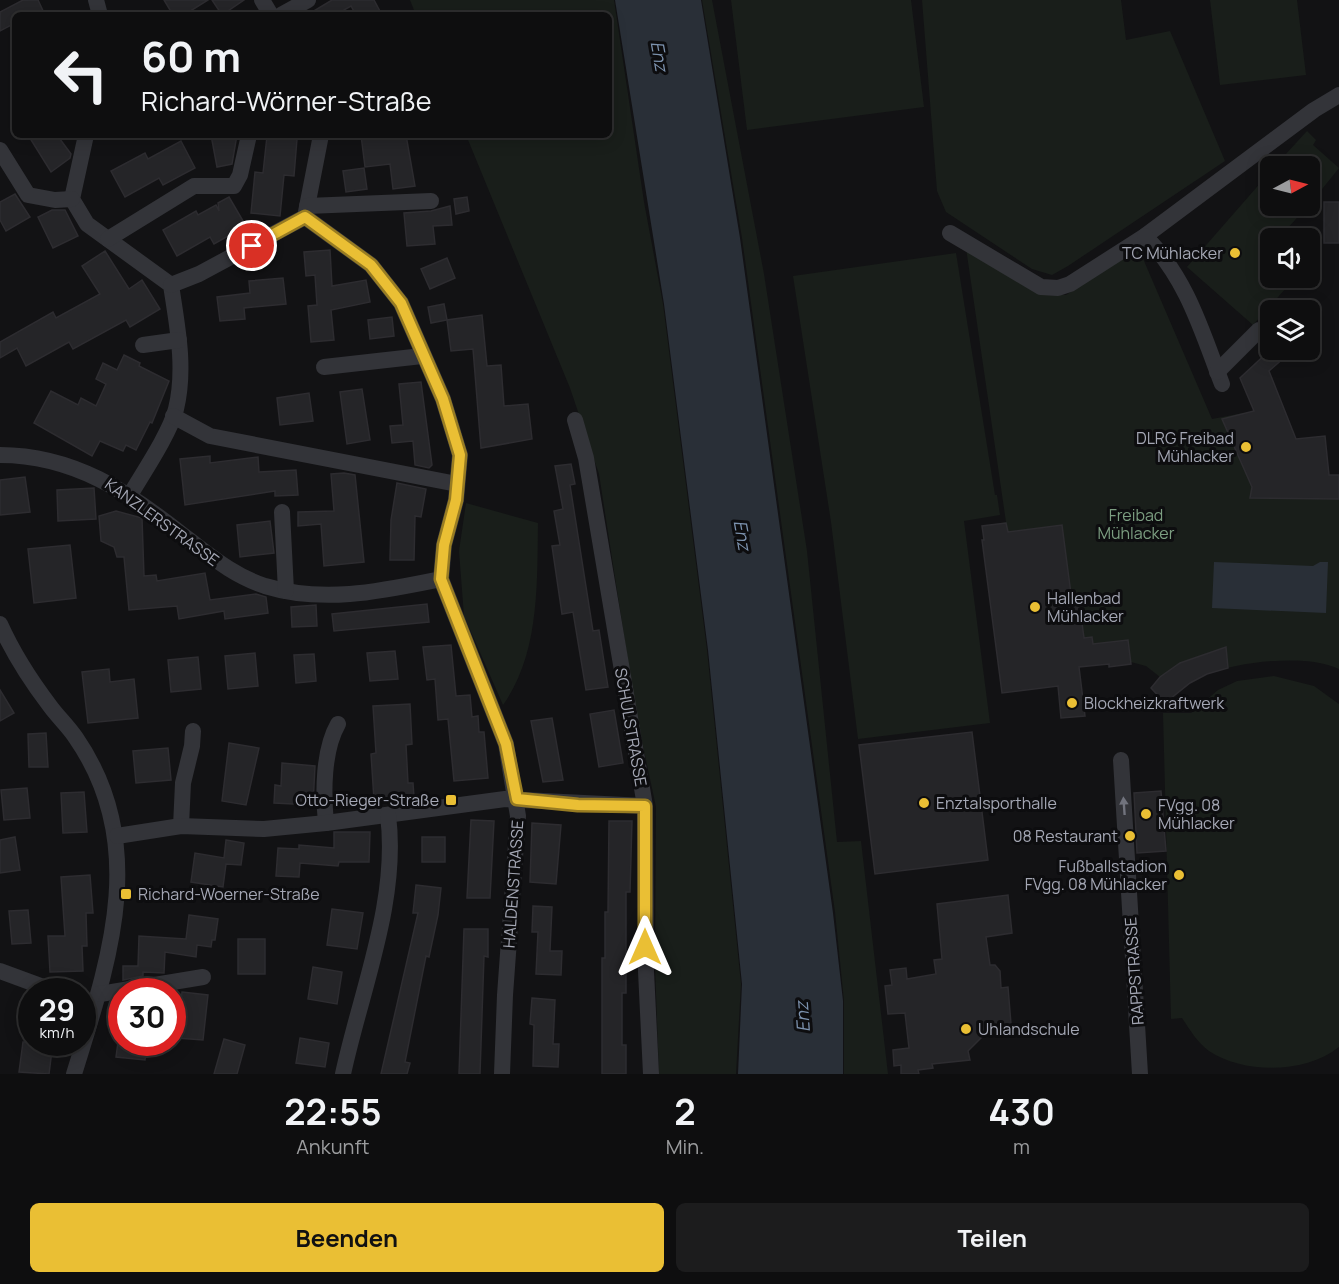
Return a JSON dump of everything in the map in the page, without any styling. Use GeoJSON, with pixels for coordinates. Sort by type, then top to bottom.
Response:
{"type":"FeatureCollection","features":[{"type":"Feature","properties":{"kind":"street"},"geometry":{"type":"LineString","coordinates":[[286,12],[308,0]]}},
{"type":"Feature","properties":{"kind":"street"},"geometry":{"type":"LineString","coordinates":[[950,233],[1041,287],[1058,288],[1070,284],[1145,236],[1314,110],[1339,95]]}},
{"type":"Feature","properties":{"kind":"street"},"geometry":{"type":"LineString","coordinates":[[85,138],[72,199],[87,224],[171,285],[179,340],[181,372],[173,416],[130,495]]}},
{"type":"Feature","properties":{"kind":"street"},"geometry":{"type":"LineString","coordinates":[[108,239],[194,186],[234,186],[240,175],[248,138]]}},
{"type":"Feature","properties":{"kind":"street"},"geometry":{"type":"LineString","coordinates":[[306,211],[320,138]]}},
{"type":"Feature","properties":{"kind":"street"},"geometry":{"type":"LineString","coordinates":[[0,150],[28,195],[55,200],[72,199]]}},
{"type":"Feature","properties":{"kind":"street"},"geometry":{"type":"LineString","coordinates":[[171,285],[199,274],[306,211],[431,201]]}},
{"type":"Feature","properties":{"kind":"street","name":"HALDENSTRASSE"},"geometry":{"type":"LineString","coordinates":[[306,211],[371,265],[401,303],[422,356],[443,399],[460,455],[457,484],[444,545],[441,579],[506,744],[517,799],[502,1074]]}},
{"type":"Feature","properties":{"kind":"street"},"geometry":{"type":"LineString","coordinates":[[1145,236],[1167,258],[1187,294],[1220,378],[1258,330]]}},
{"type":"Feature","properties":{"kind":"street"},"geometry":{"type":"LineString","coordinates":[[143,345],[179,340]]}},
{"type":"Feature","properties":{"kind":"street"},"geometry":{"type":"LineString","coordinates":[[324,367],[422,356]]}},
{"type":"Feature","properties":{"kind":"street"},"geometry":{"type":"LineString","coordinates":[[173,416],[210,436],[457,484]]}},
{"type":"Feature","properties":{"kind":"street","name":"SCHULSTRASSE"},"geometry":{"type":"LineString","coordinates":[[575,420],[586,458],[645,806],[646,971],[651,1074]]}},
{"type":"Feature","properties":{"kind":"street","name":"KANZLERSTRASSE"},"geometry":{"type":"LineString","coordinates":[[0,455],[60,463],[91,473],[130,495],[219,565],[263,585],[286,591],[332,597],[441,579]]}},
{"type":"Feature","properties":{"kind":"street"},"geometry":{"type":"LineString","coordinates":[[282,512],[286,591]]}},
{"type":"Feature","properties":{"kind":"street"},"geometry":{"type":"LineString","coordinates":[[0,624],[9,643],[50,706],[76,737],[97,773],[117,836],[118,892],[96,987]]}},
{"type":"Feature","properties":{"kind":"street"},"geometry":{"type":"LineString","coordinates":[[326,823],[326,783],[330,738],[338,724]]}},
{"type":"Feature","properties":{"kind":"street"},"geometry":{"type":"LineString","coordinates":[[181,826],[183,783],[192,746],[193,731]]}},
{"type":"Feature","properties":{"kind":"street","name":"RAPPSTRASSE"},"geometry":{"type":"LineString","coordinates":[[1121,760],[1140,1074]]}},
{"type":"Feature","properties":{"kind":"street"},"geometry":{"type":"LineString","coordinates":[[117,836],[181,826],[264,829],[517,799],[578,805],[645,806]]}},
{"type":"Feature","properties":{"kind":"street"},"geometry":{"type":"LineString","coordinates":[[343,1074],[383,916],[390,835],[388,815]]}},
{"type":"Feature","properties":{"kind":"street"},"geometry":{"type":"LineString","coordinates":[[0,971],[19,978]]}},
{"type":"Feature","properties":{"kind":"street"},"geometry":{"type":"LineString","coordinates":[[96,999],[203,977]]}},
{"type":"Feature","properties":{"kind":"street"},"geometry":{"type":"LineString","coordinates":[[74,1074],[79,1056]]}},
{"type":"Feature","properties":{"kind":"green space"},"geometry":{"type":"Polygon","coordinates":[[[410,0],[614,0],[644,202],[663,304],[707,650],[741,984],[736,1074],[659,1074],[655,967],[656,807],[636,713],[599,474],[570,388],[467,138],[612,138],[612,12],[415,12],[410,0]]]}},
{"type":"Feature","properties":{"kind":"green space"},"geometry":{"type":"Polygon","coordinates":[[[702,0],[712,0],[764,274],[807,551],[837,842],[861,841],[888,1074],[844,1074],[844,1001],[835,912],[742,238],[702,0]]]}},
{"type":"Feature","properties":{"kind":"green space"},"geometry":{"type":"Polygon","coordinates":[[[731,0],[911,0],[924,107],[747,130],[731,0]]]}},
{"type":"Feature","properties":{"kind":"green space"},"geometry":{"type":"Polygon","coordinates":[[[922,0],[1121,0],[1126,40],[1170,31],[1225,161],[1052,275],[1032,269],[946,212],[937,191],[922,0]]]}},
{"type":"Feature","properties":{"kind":"green space"},"geometry":{"type":"Polygon","coordinates":[[[1210,0],[1297,0],[1306,75],[1220,85],[1210,0]]]}},
{"type":"Feature","properties":{"kind":"green space"},"geometry":{"type":"Polygon","coordinates":[[[1307,131],[1316,140],[1313,145],[1339,168],[1320,192],[1320,156],[1284,156],[1307,131]]]}},
{"type":"Feature","properties":{"kind":"green space","name":"TC Mühlacker"},"geometry":{"type":"Polygon","coordinates":[[[1260,183],[1260,216],[1299,216],[1288,228],[1260,228],[1260,288],[1286,288],[1275,300],[1260,300],[1260,317],[1253,325],[1187,267],[1260,183]]]}},
{"type":"Feature","properties":{"kind":"green space","name":"Freibad Mühlacker"},"geometry":{"type":"Polygon","coordinates":[[[1138,247],[1212,419],[1243,413],[1269,474],[1339,475],[1339,669],[1325,664],[1292,660],[1237,666],[1201,677],[1165,703],[1151,688],[1160,677],[1146,666],[1131,662],[1131,664],[1109,667],[1107,651],[1095,665],[1062,669],[1063,685],[1002,693],[982,526],[1006,522],[966,248],[1036,293],[1066,295],[1138,247]]]}},
{"type":"Feature","properties":{"kind":"green space"},"geometry":{"type":"Polygon","coordinates":[[[956,253],[1000,515],[964,521],[990,723],[858,739],[831,522],[793,276],[956,253]]]}},
{"type":"Feature","properties":{"kind":"green space"},"geometry":{"type":"Polygon","coordinates":[[[466,503],[538,523],[536,593],[530,640],[515,685],[503,705],[464,616],[459,551],[466,503]]]}},
{"type":"Feature","properties":{"kind":"green space"},"geometry":{"type":"Polygon","coordinates":[[[1274,676],[1314,686],[1339,704],[1339,1047],[1309,1062],[1274,1068],[1239,1064],[1223,1059],[1201,1044],[1182,1018],[1171,1019],[1163,713],[1191,713],[1218,690],[1237,681],[1274,676]]]}},
{"type":"Feature","properties":{"kind":"water","name":"Enz"},"geometry":{"type":"Polygon","coordinates":[[[615,0],[701,0],[740,238],[833,913],[843,1001],[843,1074],[738,1074],[742,984],[708,650],[664,304],[615,0]]]}},
{"type":"Feature","properties":{"kind":"water"},"geometry":{"type":"Polygon","coordinates":[[[1214,562],[1313,566],[1320,562],[1328,562],[1326,613],[1212,608],[1214,562]]]}},
{"type":"Feature","properties":{"kind":"building"},"geometry":{"type":"Polygon","coordinates":[[[23,0],[38,0],[44,12],[12,12],[12,25],[0,31],[0,12],[23,0]]]}},
{"type":"Feature","properties":{"kind":"building"},"geometry":{"type":"Polygon","coordinates":[[[164,0],[208,0],[189,12],[171,12],[164,0]]]}},
{"type":"Feature","properties":{"kind":"building"},"geometry":{"type":"Polygon","coordinates":[[[212,0],[244,0],[226,12],[220,12],[212,0]]]}},
{"type":"Feature","properties":{"kind":"building"},"geometry":{"type":"Polygon","coordinates":[[[332,0],[374,0],[380,12],[354,12],[351,6],[340,12],[312,12],[332,0]]]}},
{"type":"Feature","properties":{"kind":"building"},"geometry":{"type":"Polygon","coordinates":[[[30,138],[59,138],[71,154],[70,158],[51,172],[30,138]]]}},
{"type":"Feature","properties":{"kind":"building"},"geometry":{"type":"Polygon","coordinates":[[[212,138],[236,138],[232,164],[217,167],[212,138]]]}},
{"type":"Feature","properties":{"kind":"building"},"geometry":{"type":"Polygon","coordinates":[[[267,138],[297,139],[294,176],[284,175],[280,216],[251,213],[255,172],[263,173],[267,138]]]}},
{"type":"Feature","properties":{"kind":"building"},"geometry":{"type":"Polygon","coordinates":[[[361,138],[407,138],[415,186],[393,189],[390,164],[365,167],[361,138]]]}},
{"type":"Feature","properties":{"kind":"building"},"geometry":{"type":"Polygon","coordinates":[[[181,141],[195,168],[163,185],[159,178],[125,197],[111,171],[145,153],[148,159],[181,141]]]}},
{"type":"Feature","properties":{"kind":"building"},"geometry":{"type":"Polygon","coordinates":[[[364,168],[367,189],[346,192],[343,171],[364,168]]]}},
{"type":"Feature","properties":{"kind":"building"},"geometry":{"type":"Polygon","coordinates":[[[15,194],[30,217],[6,231],[0,220],[0,202],[15,194]]]}},
{"type":"Feature","properties":{"kind":"building"},"geometry":{"type":"Polygon","coordinates":[[[229,197],[246,226],[214,244],[210,237],[177,256],[163,230],[196,211],[198,215],[216,205],[219,211],[218,203],[229,197]]]}},
{"type":"Feature","properties":{"kind":"building"},"geometry":{"type":"Polygon","coordinates":[[[467,197],[469,211],[456,214],[454,199],[467,197]]]}},
{"type":"Feature","properties":{"kind":"building"},"geometry":{"type":"Polygon","coordinates":[[[1324,202],[1339,202],[1339,243],[1324,243],[1324,202]]]}},
{"type":"Feature","properties":{"kind":"building"},"geometry":{"type":"Polygon","coordinates":[[[450,206],[452,225],[433,226],[435,244],[407,246],[404,213],[431,211],[450,206]]]}},
{"type":"Feature","properties":{"kind":"building"},"geometry":{"type":"Polygon","coordinates":[[[52,210],[65,210],[78,236],[53,248],[38,217],[52,210]]]}},
{"type":"Feature","properties":{"kind":"building"},"geometry":{"type":"Polygon","coordinates":[[[330,250],[332,286],[366,280],[370,302],[331,310],[334,340],[311,342],[308,306],[317,305],[315,275],[306,276],[304,252],[330,250]]]}},
{"type":"Feature","properties":{"kind":"building"},"geometry":{"type":"Polygon","coordinates":[[[105,251],[129,289],[142,280],[160,309],[130,327],[126,320],[73,349],[69,342],[26,366],[17,348],[0,358],[0,342],[53,312],[56,318],[100,294],[82,266],[105,251]]]}},
{"type":"Feature","properties":{"kind":"building"},"geometry":{"type":"Polygon","coordinates":[[[447,258],[455,278],[430,289],[421,269],[447,258]]]}},
{"type":"Feature","properties":{"kind":"building"},"geometry":{"type":"Polygon","coordinates":[[[283,278],[286,304],[244,308],[245,319],[220,321],[217,297],[250,293],[249,281],[283,278]]]}},
{"type":"Feature","properties":{"kind":"building"},"geometry":{"type":"Polygon","coordinates":[[[444,304],[447,320],[431,323],[428,307],[444,304]]]}},
{"type":"Feature","properties":{"kind":"building"},"geometry":{"type":"Polygon","coordinates":[[[482,315],[487,366],[501,365],[504,406],[528,404],[532,439],[481,448],[473,349],[451,351],[447,320],[482,315]]]}},
{"type":"Feature","properties":{"kind":"building"},"geometry":{"type":"Polygon","coordinates":[[[392,317],[394,336],[370,339],[368,320],[392,317]]]}},
{"type":"Feature","properties":{"kind":"building"},"geometry":{"type":"Polygon","coordinates":[[[124,355],[140,363],[139,366],[169,381],[152,423],[150,422],[136,450],[126,445],[123,451],[100,441],[92,456],[34,423],[51,391],[78,405],[81,398],[96,406],[106,384],[96,379],[103,363],[117,370],[124,355]]]}},
{"type":"Feature","properties":{"kind":"building"},"geometry":{"type":"Polygon","coordinates":[[[1260,359],[1282,360],[1269,371],[1296,439],[1325,436],[1329,475],[1339,475],[1339,499],[1250,498],[1252,487],[1222,419],[1254,411],[1240,378],[1260,359]]]}},
{"type":"Feature","properties":{"kind":"building"},"geometry":{"type":"Polygon","coordinates":[[[421,382],[432,465],[429,468],[415,465],[413,441],[392,443],[390,426],[403,425],[399,384],[421,382]]]}},
{"type":"Feature","properties":{"kind":"building"},"geometry":{"type":"Polygon","coordinates":[[[362,389],[370,440],[347,444],[340,392],[362,389]]]}},
{"type":"Feature","properties":{"kind":"building"},"geometry":{"type":"Polygon","coordinates":[[[309,393],[313,421],[280,425],[277,398],[309,393]]]}},
{"type":"Feature","properties":{"kind":"building"},"geometry":{"type":"Polygon","coordinates":[[[210,456],[210,463],[258,457],[259,472],[296,470],[298,495],[275,496],[275,491],[185,505],[180,459],[210,456]]]}},
{"type":"Feature","properties":{"kind":"building"},"geometry":{"type":"Polygon","coordinates":[[[571,464],[575,484],[570,485],[593,631],[599,630],[608,687],[586,690],[573,612],[562,614],[552,546],[560,545],[554,511],[563,509],[555,466],[571,464]]]}},
{"type":"Feature","properties":{"kind":"building"},"geometry":{"type":"Polygon","coordinates":[[[331,474],[355,475],[364,562],[324,566],[321,524],[298,526],[298,512],[334,511],[331,474]]]}},
{"type":"Feature","properties":{"kind":"building"},"geometry":{"type":"Polygon","coordinates":[[[25,477],[30,512],[0,515],[0,480],[25,477]]]}},
{"type":"Feature","properties":{"kind":"building"},"geometry":{"type":"Polygon","coordinates":[[[397,483],[426,489],[421,517],[415,516],[414,560],[390,560],[391,520],[397,483]]]}},
{"type":"Feature","properties":{"kind":"building"},"geometry":{"type":"Polygon","coordinates":[[[94,488],[96,519],[58,521],[57,490],[94,488]]]}},
{"type":"Feature","properties":{"kind":"building"},"geometry":{"type":"Polygon","coordinates":[[[116,511],[142,518],[144,576],[156,575],[157,581],[205,573],[210,600],[256,594],[266,597],[268,613],[225,619],[224,611],[179,619],[177,606],[129,610],[124,557],[117,557],[114,547],[101,541],[99,516],[116,511]]]}},
{"type":"Feature","properties":{"kind":"building"},"geometry":{"type":"Polygon","coordinates":[[[270,521],[274,553],[240,557],[237,525],[270,521]]]}},
{"type":"Feature","properties":{"kind":"building","name":"Hallenbad Mühlacker"},"geometry":{"type":"Polygon","coordinates":[[[1006,523],[1008,532],[1062,525],[1071,594],[1078,593],[1084,638],[1092,637],[1093,644],[1128,640],[1131,664],[1079,667],[1085,716],[1061,718],[1058,686],[1002,693],[982,526],[1006,523]]]}},
{"type":"Feature","properties":{"kind":"building"},"geometry":{"type":"Polygon","coordinates":[[[70,545],[76,598],[34,603],[28,549],[70,545]]]}},
{"type":"Feature","properties":{"kind":"building"},"geometry":{"type":"Polygon","coordinates":[[[427,604],[429,622],[334,631],[332,614],[427,604]]]}},
{"type":"Feature","properties":{"kind":"building"},"geometry":{"type":"Polygon","coordinates":[[[316,605],[317,626],[292,627],[291,607],[316,605]]]}},
{"type":"Feature","properties":{"kind":"building"},"geometry":{"type":"Polygon","coordinates":[[[451,645],[456,696],[470,695],[472,717],[478,716],[479,732],[484,732],[488,778],[454,781],[448,719],[438,720],[435,679],[427,680],[423,647],[451,645]]]}},
{"type":"Feature","properties":{"kind":"building"},"geometry":{"type":"Polygon","coordinates":[[[1226,647],[1228,668],[1207,674],[1190,683],[1165,703],[1151,688],[1160,677],[1180,663],[1226,647]]]}},
{"type":"Feature","properties":{"kind":"building"},"geometry":{"type":"Polygon","coordinates":[[[395,651],[398,679],[370,681],[367,653],[395,651]]]}},
{"type":"Feature","properties":{"kind":"building"},"geometry":{"type":"Polygon","coordinates":[[[255,653],[258,686],[228,689],[225,656],[255,653]]]}},
{"type":"Feature","properties":{"kind":"building"},"geometry":{"type":"Polygon","coordinates":[[[314,654],[316,681],[296,683],[294,655],[314,654]]]}},
{"type":"Feature","properties":{"kind":"building"},"geometry":{"type":"Polygon","coordinates":[[[198,657],[201,689],[171,692],[168,660],[198,657]]]}},
{"type":"Feature","properties":{"kind":"building"},"geometry":{"type":"Polygon","coordinates":[[[109,669],[110,682],[134,679],[138,718],[88,723],[82,672],[109,669]]]}},
{"type":"Feature","properties":{"kind":"building"},"geometry":{"type":"Polygon","coordinates":[[[0,690],[14,713],[0,721],[0,690]]]}},
{"type":"Feature","properties":{"kind":"building"},"geometry":{"type":"Polygon","coordinates":[[[410,704],[412,744],[406,745],[408,783],[413,783],[414,797],[374,800],[371,754],[376,753],[373,706],[410,704]]]}},
{"type":"Feature","properties":{"kind":"building"},"geometry":{"type":"Polygon","coordinates":[[[614,710],[623,763],[599,767],[590,714],[614,710]]]}},
{"type":"Feature","properties":{"kind":"building"},"geometry":{"type":"Polygon","coordinates":[[[552,718],[563,780],[543,782],[531,721],[552,718]]]}},
{"type":"Feature","properties":{"kind":"building","name":"Enztalsporthalle"},"geometry":{"type":"Polygon","coordinates":[[[972,732],[988,860],[875,874],[859,745],[972,732]]]}},
{"type":"Feature","properties":{"kind":"building"},"geometry":{"type":"Polygon","coordinates":[[[46,733],[48,767],[29,767],[28,734],[46,733]]]}},
{"type":"Feature","properties":{"kind":"building"},"geometry":{"type":"Polygon","coordinates":[[[229,743],[259,748],[246,805],[222,801],[229,743]]]}},
{"type":"Feature","properties":{"kind":"building"},"geometry":{"type":"Polygon","coordinates":[[[168,748],[171,780],[136,783],[133,751],[168,748]]]}},
{"type":"Feature","properties":{"kind":"building"},"geometry":{"type":"Polygon","coordinates":[[[282,763],[315,766],[313,805],[274,803],[275,785],[281,786],[282,763]]]}},
{"type":"Feature","properties":{"kind":"building"},"geometry":{"type":"Polygon","coordinates":[[[27,788],[30,818],[4,820],[1,790],[27,788]]]}},
{"type":"Feature","properties":{"kind":"building","name":"FVgg. 08 Mühlacker"},"geometry":{"type":"Polygon","coordinates":[[[1161,791],[1166,851],[1137,853],[1134,793],[1161,791]]]}},
{"type":"Feature","properties":{"kind":"building"},"geometry":{"type":"Polygon","coordinates":[[[84,792],[87,832],[63,833],[61,793],[84,792]]]}},
{"type":"Feature","properties":{"kind":"building"},"geometry":{"type":"Polygon","coordinates":[[[471,820],[494,821],[490,898],[467,898],[471,820]]]}},
{"type":"Feature","properties":{"kind":"building"},"geometry":{"type":"Polygon","coordinates":[[[609,821],[632,821],[630,892],[626,892],[626,993],[622,993],[622,1045],[626,1045],[626,1074],[602,1074],[602,958],[605,958],[605,912],[608,912],[609,821]]]}},
{"type":"Feature","properties":{"kind":"building"},"geometry":{"type":"Polygon","coordinates":[[[532,823],[561,825],[556,884],[530,882],[532,823]]]}},
{"type":"Feature","properties":{"kind":"building"},"geometry":{"type":"Polygon","coordinates":[[[334,832],[370,832],[369,862],[339,862],[338,866],[300,863],[299,877],[276,876],[278,848],[299,849],[299,845],[334,848],[334,832]]]}},
{"type":"Feature","properties":{"kind":"building"},"geometry":{"type":"Polygon","coordinates":[[[15,837],[20,870],[0,873],[0,840],[15,837]]]}},
{"type":"Feature","properties":{"kind":"building"},"geometry":{"type":"Polygon","coordinates":[[[422,837],[445,837],[445,862],[422,862],[422,837]]]}},
{"type":"Feature","properties":{"kind":"building"},"geometry":{"type":"Polygon","coordinates":[[[226,840],[244,843],[241,865],[226,864],[223,887],[191,882],[195,853],[224,858],[226,840]]]}},
{"type":"Feature","properties":{"kind":"building"},"geometry":{"type":"Polygon","coordinates":[[[90,875],[93,913],[86,913],[87,946],[82,946],[83,971],[50,972],[48,936],[65,936],[61,877],[90,875]]]}},
{"type":"Feature","properties":{"kind":"building"},"geometry":{"type":"Polygon","coordinates":[[[416,885],[441,888],[438,915],[429,957],[426,956],[405,1062],[410,1063],[407,1074],[381,1074],[418,913],[413,913],[416,885]]]}},
{"type":"Feature","properties":{"kind":"building"},"geometry":{"type":"Polygon","coordinates":[[[1008,895],[1012,933],[986,937],[990,965],[995,965],[1000,971],[1001,988],[1008,987],[1011,1024],[984,1028],[984,1035],[968,1051],[970,1060],[932,1064],[933,1068],[918,1070],[919,1074],[901,1074],[901,1065],[894,1066],[893,1050],[909,1048],[905,1013],[888,1014],[885,986],[892,985],[890,970],[906,968],[907,979],[936,974],[934,960],[942,959],[937,904],[1008,895]]]}},
{"type":"Feature","properties":{"kind":"building"},"geometry":{"type":"Polygon","coordinates":[[[533,906],[552,907],[550,951],[562,951],[561,975],[536,974],[538,932],[532,932],[533,906]]]}},
{"type":"Feature","properties":{"kind":"building"},"geometry":{"type":"Polygon","coordinates":[[[332,909],[363,913],[357,949],[327,945],[332,909]]]}},
{"type":"Feature","properties":{"kind":"building"},"geometry":{"type":"Polygon","coordinates":[[[28,910],[31,943],[12,944],[9,911],[28,910]]]}},
{"type":"Feature","properties":{"kind":"building"},"geometry":{"type":"Polygon","coordinates":[[[189,915],[218,919],[215,940],[212,940],[211,947],[197,945],[196,957],[165,952],[164,973],[143,972],[143,976],[123,978],[123,966],[138,966],[139,936],[186,939],[189,915]]]}},
{"type":"Feature","properties":{"kind":"building"},"geometry":{"type":"Polygon","coordinates":[[[464,929],[488,929],[488,957],[484,956],[480,1074],[459,1074],[464,929]]]}},
{"type":"Feature","properties":{"kind":"building"},"geometry":{"type":"Polygon","coordinates":[[[238,939],[265,939],[265,974],[238,974],[238,939]]]}},
{"type":"Feature","properties":{"kind":"building"},"geometry":{"type":"Polygon","coordinates":[[[313,967],[342,972],[337,1004],[308,999],[313,967]]]}},
{"type":"Feature","properties":{"kind":"building"},"geometry":{"type":"Polygon","coordinates":[[[186,992],[208,995],[203,1040],[186,1039],[186,992]]]}},
{"type":"Feature","properties":{"kind":"building"},"geometry":{"type":"Polygon","coordinates":[[[532,998],[555,1000],[553,1044],[559,1044],[558,1067],[533,1066],[534,1025],[530,1024],[532,998]]]}},
{"type":"Feature","properties":{"kind":"building"},"geometry":{"type":"Polygon","coordinates":[[[300,1038],[329,1043],[325,1067],[296,1063],[300,1038]]]}},
{"type":"Feature","properties":{"kind":"building"},"geometry":{"type":"Polygon","coordinates":[[[224,1039],[245,1045],[237,1074],[214,1074],[224,1039]]]}},
{"type":"Feature","properties":{"kind":"building"},"geometry":{"type":"Polygon","coordinates":[[[21,1056],[51,1056],[49,1074],[19,1072],[21,1056]]]}},
{"type":"Feature","properties":{"kind":"building"},"geometry":{"type":"Polygon","coordinates":[[[116,1056],[145,1056],[145,1060],[116,1056]]]}},
{"type":"Feature","properties":{"kind":"place","name":"TC Mühlacker"},"geometry":{"type":"Point","coordinates":[1235,253]}},
{"type":"Feature","properties":{"kind":"place","name":"DLRG Freibad Mühlacker"},"geometry":{"type":"Point","coordinates":[1246,447]}},
{"type":"Feature","properties":{"kind":"place","name":"Hallenbad Mühlacker"},"geometry":{"type":"Point","coordinates":[1035,607]}},
{"type":"Feature","properties":{"kind":"place","name":"Blockheizkraftwerk"},"geometry":{"type":"Point","coordinates":[1072,703]}},
{"type":"Feature","properties":{"kind":"place","name":"Otto-Rieger-Straße"},"geometry":{"type":"Point","coordinates":[451,800]}},
{"type":"Feature","properties":{"kind":"place","name":"Enztalsporthalle"},"geometry":{"type":"Point","coordinates":[924,803]}},
{"type":"Feature","properties":{"kind":"place","name":"FVgg. 08 Mühlacker"},"geometry":{"type":"Point","coordinates":[1146,814]}},
{"type":"Feature","properties":{"kind":"place","name":"08 Restaurant"},"geometry":{"type":"Point","coordinates":[1130,836]}},
{"type":"Feature","properties":{"kind":"place","name":"Fußballstadion FVgg. 08 Mühlacker"},"geometry":{"type":"Point","coordinates":[1179,875]}},
{"type":"Feature","properties":{"kind":"place","name":"Richard-Woerner-Straße"},"geometry":{"type":"Point","coordinates":[126,894]}},
{"type":"Feature","properties":{"kind":"place","name":"Uhlandschule"},"geometry":{"type":"Point","coordinates":[966,1029]}},
{"type":"Feature","properties":{"kind":"route"},"geometry":{"type":"LineString","coordinates":[[252,246],[305,217],[371,265],[401,303],[422,356],[443,399],[460,455],[456,500],[444,545],[441,579],[476,673],[506,744],[517,799],[578,805],[645,806],[645,947]]}}]}
